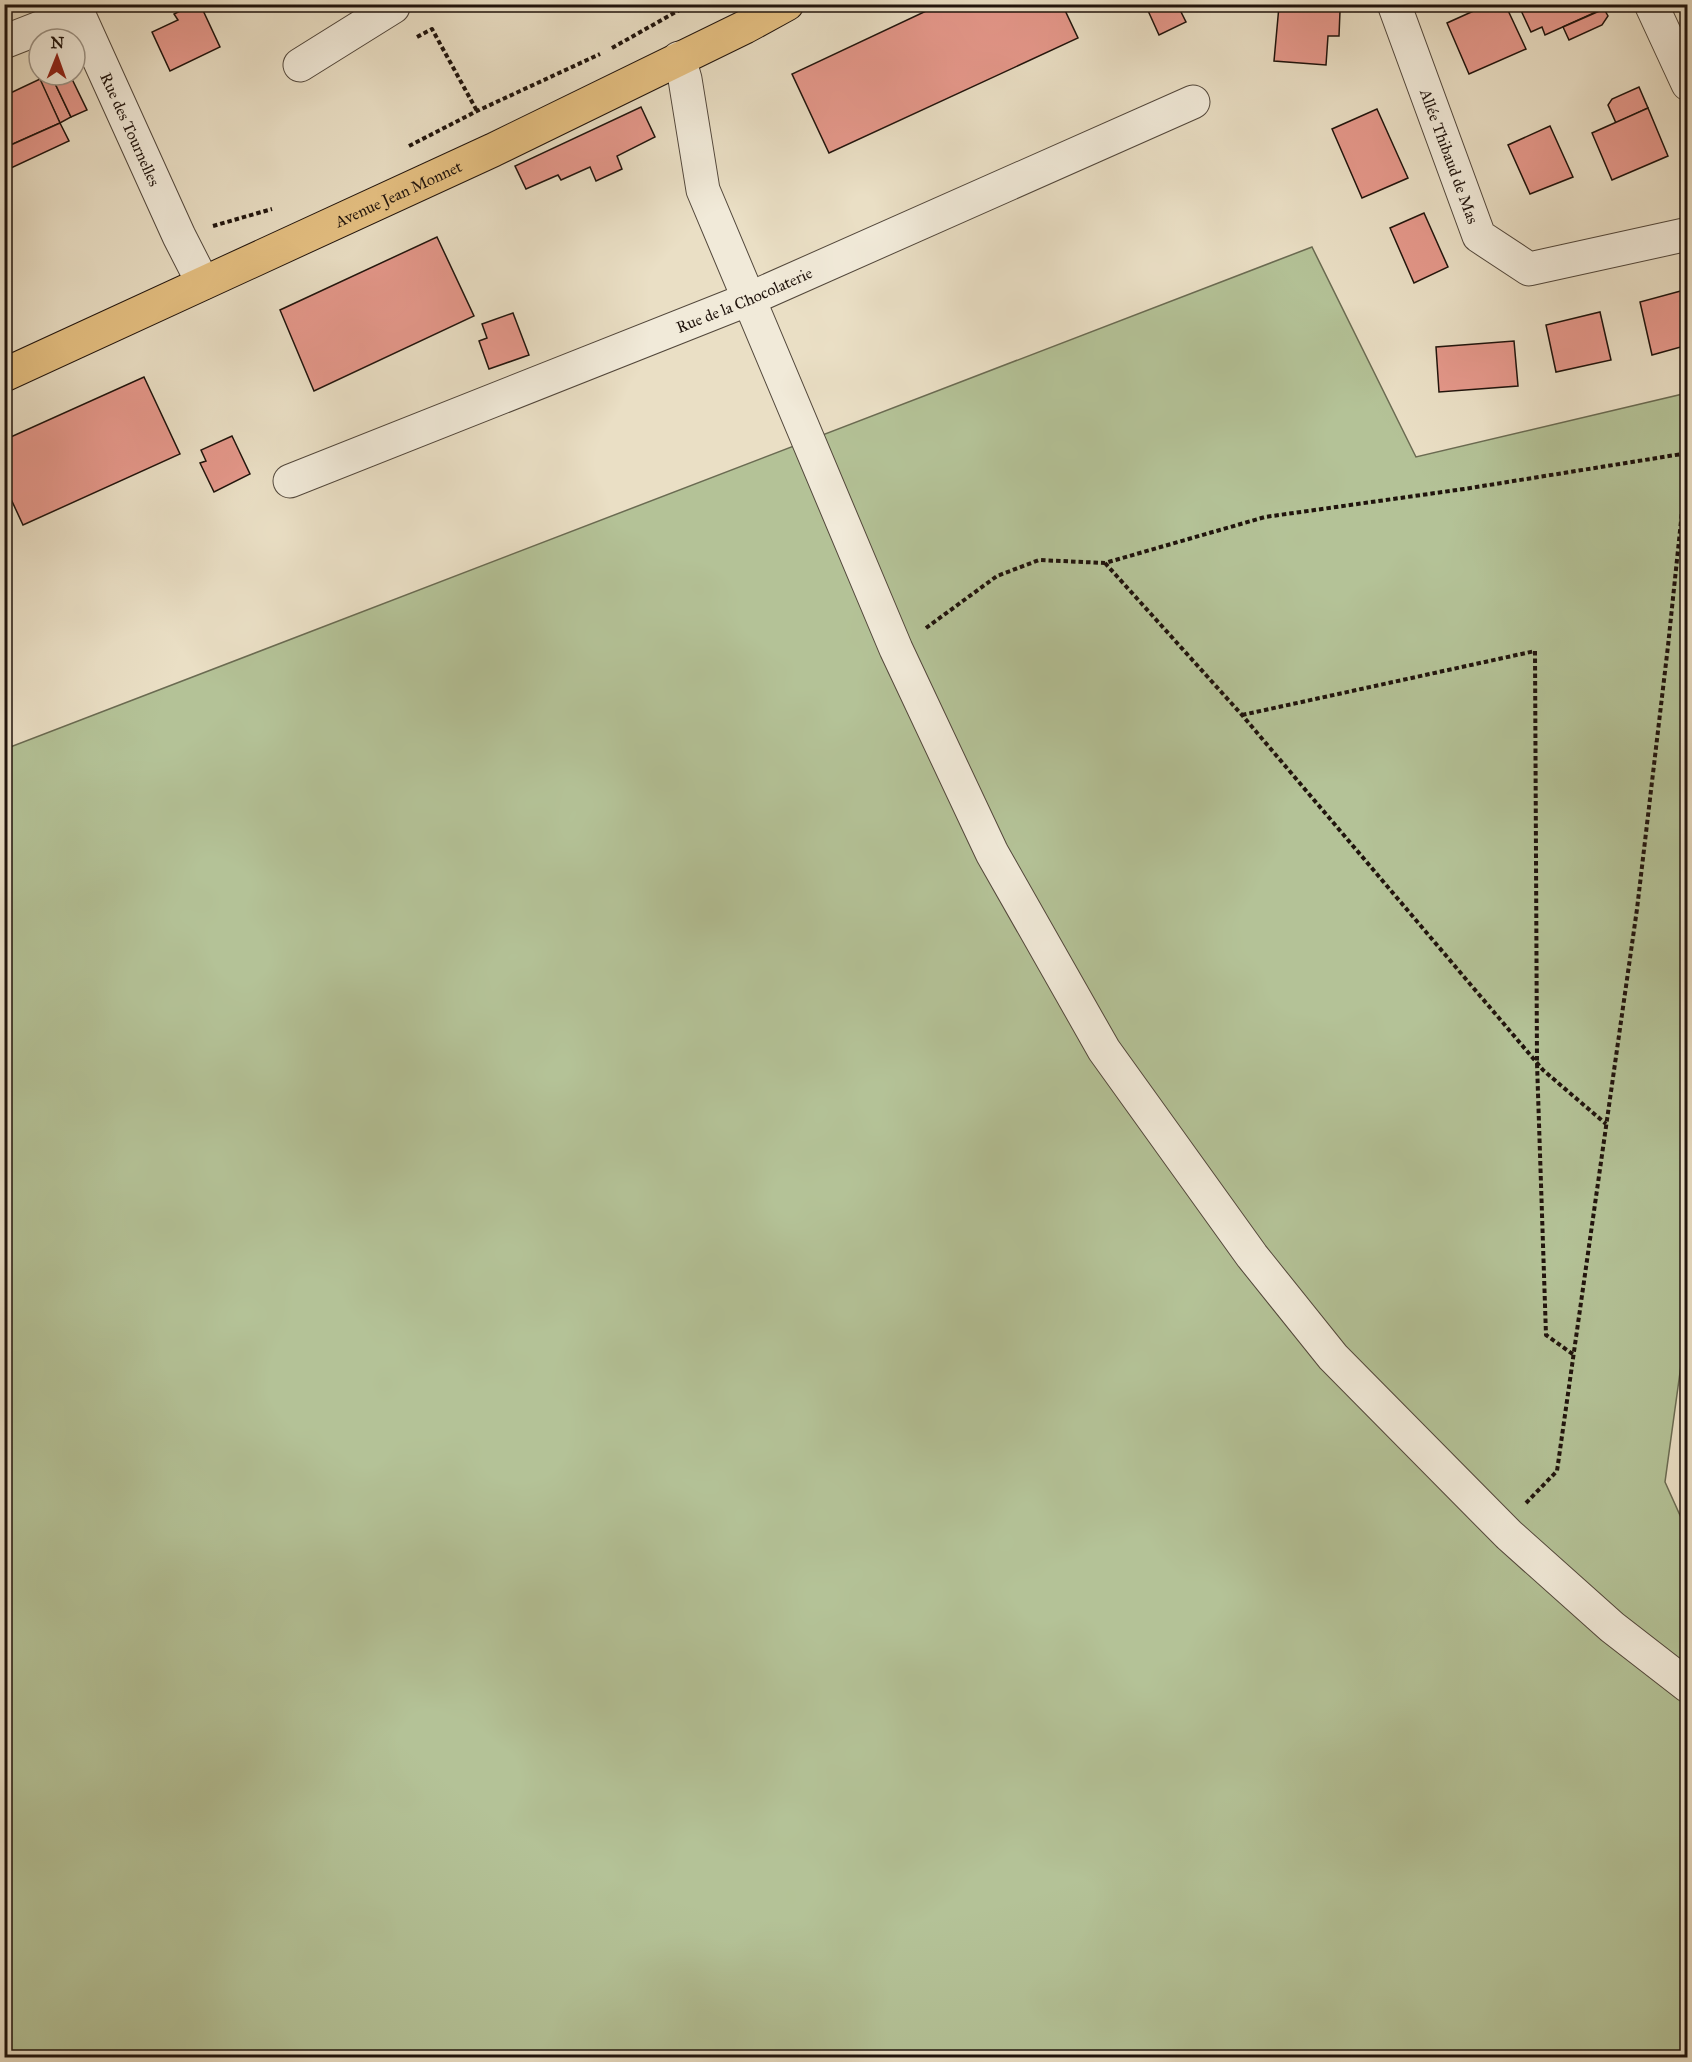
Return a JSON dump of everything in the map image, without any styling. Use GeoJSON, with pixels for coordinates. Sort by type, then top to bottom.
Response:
{"type":"FeatureCollection","features":[{"type":"Feature","properties":{"kind":"main road","name":"Avenue Jean Monnet"},"geometry":{"type":"LineString","coordinates":[[4,375],[494,150],[745,27],[787,4]]}},
{"type":"Feature","properties":{"kind":"street","name":"Allée Thibaud de Mas"},"geometry":{"type":"LineString","coordinates":[[1394,4],[1479,236],[1528,269],[1688,234]]}},
{"type":"Feature","properties":{"kind":"street"},"geometry":{"type":"LineString","coordinates":[[1651,4],[1688,84]]}},
{"type":"Feature","properties":{"kind":"street"},"geometry":{"type":"LineString","coordinates":[[300,64],[390,7]]}},
{"type":"Feature","properties":{"kind":"street","name":"Rue des Tournelles"},"geometry":{"type":"LineString","coordinates":[[4,42],[78,13],[179,237],[203,283]]}},
{"type":"Feature","properties":{"kind":"street"},"geometry":{"type":"LineString","coordinates":[[679,58],[685,80],[703,190],[896,649],[992,853],[1104,1050],[1252,1256],[1333,1357],[1502,1527],[1612,1628],[1688,1686]]}},
{"type":"Feature","properties":{"kind":"street","name":"Rue de la Chocolaterie"},"geometry":{"type":"LineString","coordinates":[[290,481],[749,299],[1193,102]]}},
{"type":"Feature","properties":{"kind":"path"},"geometry":{"type":"LineString","coordinates":[[611,49],[690,4]]}},
{"type":"Feature","properties":{"kind":"path"},"geometry":{"type":"LineString","coordinates":[[390,7],[406,42],[432,30],[477,111]]}},
{"type":"Feature","properties":{"kind":"path"},"geometry":{"type":"LineString","coordinates":[[402,149],[477,111],[601,54]]}},
{"type":"Feature","properties":{"kind":"path"},"geometry":{"type":"LineString","coordinates":[[210,227],[278,207]]}},
{"type":"Feature","properties":{"kind":"path"},"geometry":{"type":"LineString","coordinates":[[896,649],[997,576],[1039,560],[1105,563],[1265,518],[1688,453],[1637,909],[1557,1472],[1502,1527]]}},
{"type":"Feature","properties":{"kind":"path"},"geometry":{"type":"LineString","coordinates":[[1105,563],[1242,715],[1537,1064],[1606,1124]]}},
{"type":"Feature","properties":{"kind":"path"},"geometry":{"type":"LineString","coordinates":[[1242,715],[1535,651],[1537,1064],[1546,1335],[1574,1355]]}},
{"type":"Feature","properties":{"kind":"green space"},"geometry":{"type":"Polygon","coordinates":[[[1312,247],[1416,457],[1687,393],[1688,1314],[1665,1482],[1688,1533],[1687,2057],[5,2058],[5,749],[1312,247]]]}},
{"type":"Feature","properties":{"kind":"building"},"geometry":{"type":"Polygon","coordinates":[[[200,4],[220,47],[170,71],[152,32],[178,20],[174,14],[200,4]]]}},
{"type":"Feature","properties":{"kind":"building"},"geometry":{"type":"Polygon","coordinates":[[[941,4],[1062,4],[1078,38],[829,153],[792,74],[941,4]]]}},
{"type":"Feature","properties":{"kind":"building"},"geometry":{"type":"Polygon","coordinates":[[[1145,4],[1177,4],[1186,22],[1159,35],[1145,4]]]}},
{"type":"Feature","properties":{"kind":"building"},"geometry":{"type":"Polygon","coordinates":[[[1489,4],[1505,4],[1526,49],[1469,74],[1447,23],[1489,4]]]}},
{"type":"Feature","properties":{"kind":"building"},"geometry":{"type":"Polygon","coordinates":[[[1518,4],[1593,4],[1596,12],[1545,35],[1542,27],[1531,32],[1518,4]]]}},
{"type":"Feature","properties":{"kind":"building"},"geometry":{"type":"Polygon","coordinates":[[[1279,6],[1340,11],[1339,36],[1328,36],[1326,65],[1274,61],[1279,6]]]}},
{"type":"Feature","properties":{"kind":"building"},"geometry":{"type":"Polygon","coordinates":[[[1604,9],[1608,16],[1602,25],[1569,40],[1563,27],[1604,9]]]}},
{"type":"Feature","properties":{"kind":"building"},"geometry":{"type":"Polygon","coordinates":[[[27,85],[27,87],[44,87],[60,123],[4,148],[4,96],[27,85]]]}},
{"type":"Feature","properties":{"kind":"building"},"geometry":{"type":"Polygon","coordinates":[[[43,87],[57,87],[71,117],[60,123],[43,87]]]}},
{"type":"Feature","properties":{"kind":"building"},"geometry":{"type":"Polygon","coordinates":[[[57,87],[76,87],[87,110],[71,117],[57,87]]]}},
{"type":"Feature","properties":{"kind":"building"},"geometry":{"type":"Polygon","coordinates":[[[1639,87],[1648,108],[1616,123],[1608,105],[1612,99],[1639,87]]]}},
{"type":"Feature","properties":{"kind":"building"},"geometry":{"type":"Polygon","coordinates":[[[641,107],[655,137],[617,156],[622,169],[596,181],[590,167],[561,180],[558,175],[526,189],[515,166],[641,107]]]}},
{"type":"Feature","properties":{"kind":"building"},"geometry":{"type":"Polygon","coordinates":[[[1648,108],[1668,156],[1612,180],[1592,133],[1648,108]]]}},
{"type":"Feature","properties":{"kind":"building"},"geometry":{"type":"Polygon","coordinates":[[[1377,109],[1408,178],[1362,198],[1332,129],[1377,109]]]}},
{"type":"Feature","properties":{"kind":"building"},"geometry":{"type":"Polygon","coordinates":[[[60,123],[69,141],[11,168],[4,148],[60,123]]]}},
{"type":"Feature","properties":{"kind":"building"},"geometry":{"type":"Polygon","coordinates":[[[1550,126],[1573,177],[1530,194],[1508,145],[1550,126]]]}},
{"type":"Feature","properties":{"kind":"building"},"geometry":{"type":"Polygon","coordinates":[[[1424,213],[1448,267],[1414,283],[1390,228],[1424,213]]]}},
{"type":"Feature","properties":{"kind":"building"},"geometry":{"type":"Polygon","coordinates":[[[437,237],[474,316],[314,391],[280,310],[437,237]]]}},
{"type":"Feature","properties":{"kind":"building"},"geometry":{"type":"Polygon","coordinates":[[[1688,289],[1688,345],[1652,355],[1640,302],[1688,289]]]}},
{"type":"Feature","properties":{"kind":"building"},"geometry":{"type":"Polygon","coordinates":[[[1600,312],[1611,360],[1556,372],[1546,325],[1600,312]]]}},
{"type":"Feature","properties":{"kind":"building"},"geometry":{"type":"Polygon","coordinates":[[[513,313],[529,355],[489,369],[479,341],[487,338],[482,324],[513,313]]]}},
{"type":"Feature","properties":{"kind":"building"},"geometry":{"type":"Polygon","coordinates":[[[1514,341],[1518,386],[1439,392],[1436,347],[1514,341]]]}},
{"type":"Feature","properties":{"kind":"building"},"geometry":{"type":"Polygon","coordinates":[[[144,377],[180,454],[23,525],[4,484],[4,440],[144,377]]]}},
{"type":"Feature","properties":{"kind":"building"},"geometry":{"type":"Polygon","coordinates":[[[232,436],[250,474],[214,492],[200,463],[206,461],[201,450],[232,436]]]}}]}
